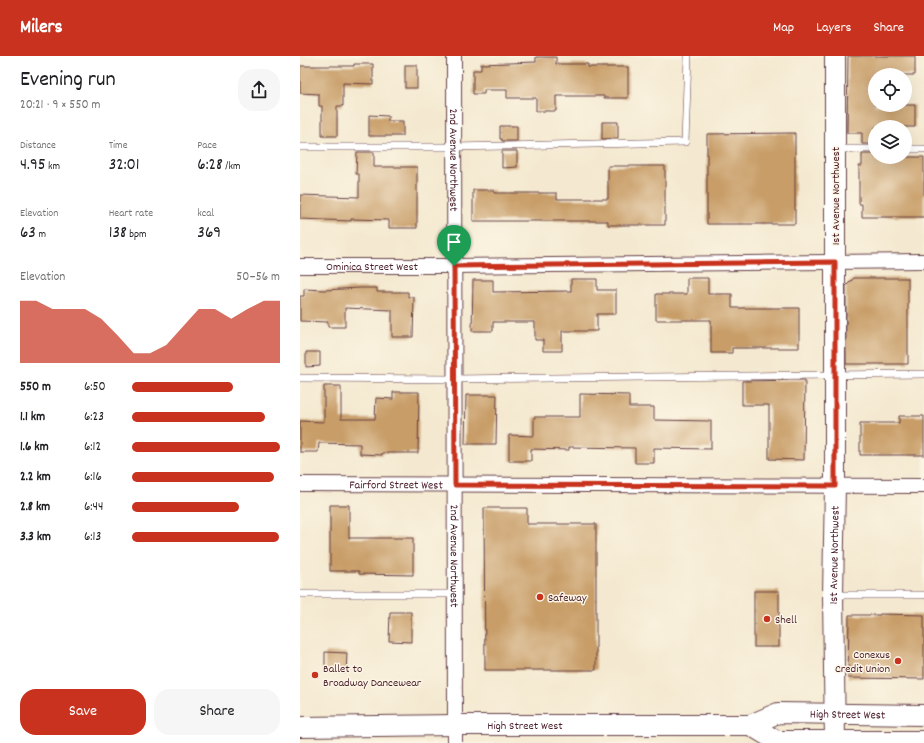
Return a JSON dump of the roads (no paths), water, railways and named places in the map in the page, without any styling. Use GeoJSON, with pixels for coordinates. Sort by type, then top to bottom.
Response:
{"type":"FeatureCollection","features":[{"type":"Feature","properties":{"kind":"main road","name":"1st Avenue Northwest"},"geometry":{"type":"LineString","coordinates":[[835,56],[835,486],[833,595],[835,742]]}},
{"type":"Feature","properties":{"kind":"main road","name":"High Street West"},"geometry":{"type":"LineString","coordinates":[[300,727],[455,734],[750,725],[778,713],[924,715]]}},
{"type":"Feature","properties":{"kind":"main road"},"geometry":{"type":"LineString","coordinates":[[750,725],[777,741],[924,741]]}},
{"type":"Feature","properties":{"kind":"street","name":"2nd Avenue Northwest"},"geometry":{"type":"LineString","coordinates":[[454,56],[455,734]]}},
{"type":"Feature","properties":{"kind":"street","name":"Ominica Street West"},"geometry":{"type":"LineString","coordinates":[[300,266],[454,266],[924,261]]}},
{"type":"Feature","properties":{"kind":"street","name":"Fairford Street West"},"geometry":{"type":"LineString","coordinates":[[300,484],[924,486]]}},
{"type":"Feature","properties":{"kind":"lane"},"geometry":{"type":"LineString","coordinates":[[300,147],[454,147],[685,142],[688,56]]}},
{"type":"Feature","properties":{"kind":"lane"},"geometry":{"type":"LineString","coordinates":[[835,149],[868,149]]}},
{"type":"Feature","properties":{"kind":"lane"},"geometry":{"type":"LineString","coordinates":[[912,149],[924,149]]}},
{"type":"Feature","properties":{"kind":"lane"},"geometry":{"type":"LineString","coordinates":[[300,378],[454,379],[924,374]]}},
{"type":"Feature","properties":{"kind":"lane"},"geometry":{"type":"LineString","coordinates":[[300,594],[455,594]]}},
{"type":"Feature","properties":{"kind":"lane"},"geometry":{"type":"LineString","coordinates":[[833,595],[924,595]]}},
{"type":"Feature","properties":{"kind":"place","name":"Safeway"},"geometry":{"type":"Point","coordinates":[540,597]}},
{"type":"Feature","properties":{"kind":"place","name":"Shell"},"geometry":{"type":"Point","coordinates":[767,619]}},
{"type":"Feature","properties":{"kind":"place","name":"Conexus Credit Union"},"geometry":{"type":"Point","coordinates":[898,661]}},
{"type":"Feature","properties":{"kind":"place","name":"Ballet to Broadway Dancewear"},"geometry":{"type":"Point","coordinates":[315,675]}}]}
